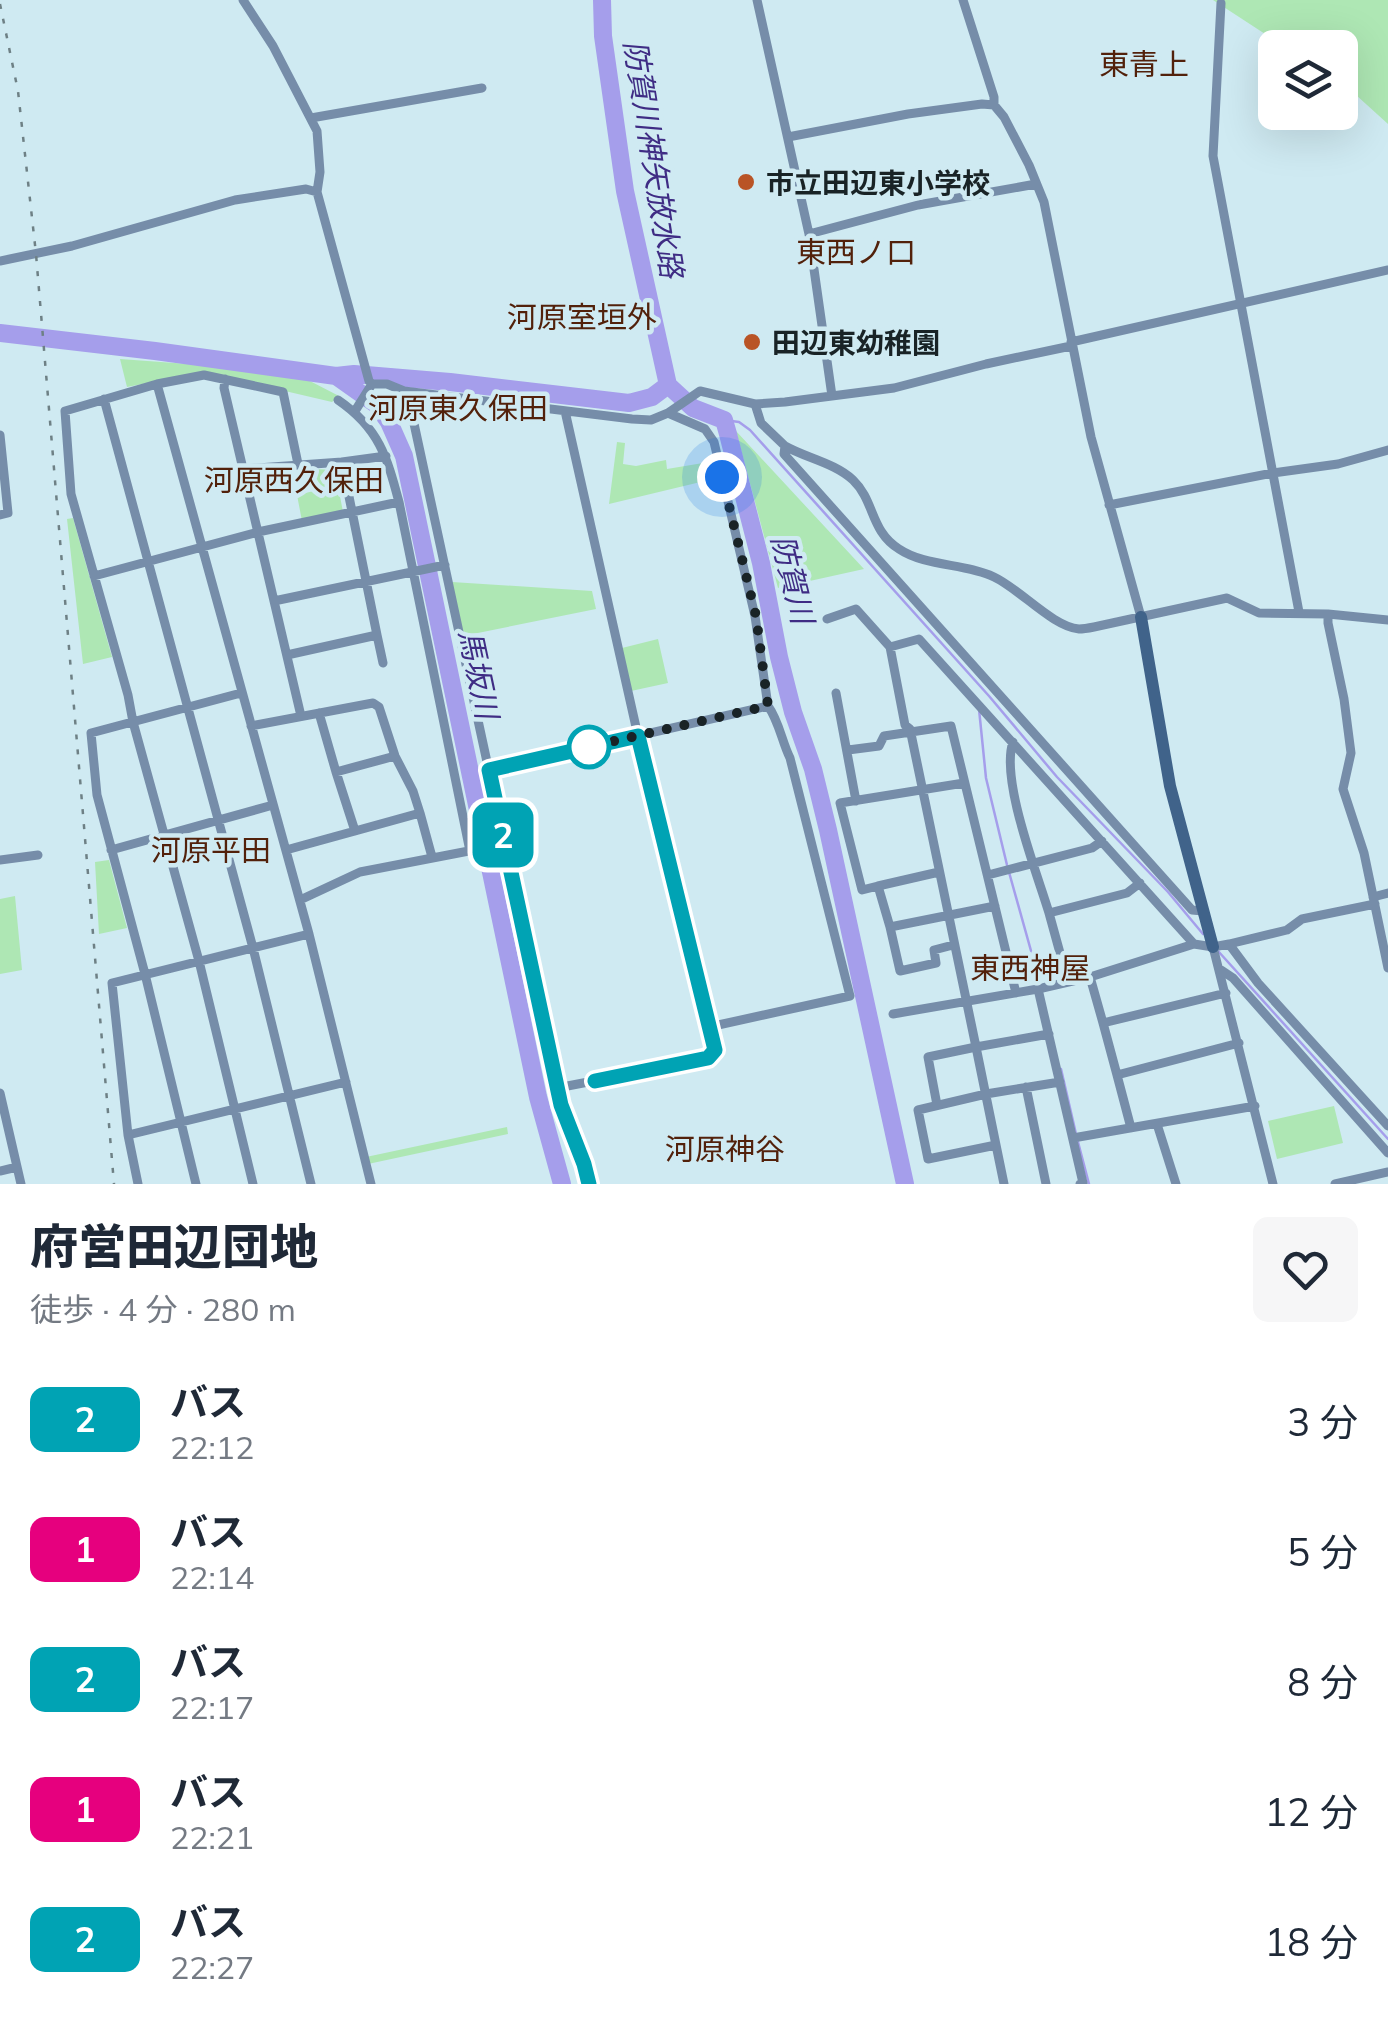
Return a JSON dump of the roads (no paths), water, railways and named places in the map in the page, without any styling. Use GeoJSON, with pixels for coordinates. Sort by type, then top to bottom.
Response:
{"type":"FeatureCollection","features":[{"type":"Feature","properties":{"kind":"street"},"geometry":{"type":"LineString","coordinates":[[243,0],[273,46],[317,131],[318,192],[370,385],[357,408]]}},
{"type":"Feature","properties":{"kind":"street"},"geometry":{"type":"LineString","coordinates":[[757,0],[809,234],[832,396]]}},
{"type":"Feature","properties":{"kind":"street"},"geometry":{"type":"LineString","coordinates":[[962,0],[994,105],[1004,116],[1044,202],[1090,436],[1141,617],[1170,786],[1221,970],[1273,1184]]}},
{"type":"Feature","properties":{"kind":"street"},"geometry":{"type":"LineString","coordinates":[[1220,3],[1212,156],[1299,612]]}},
{"type":"Feature","properties":{"kind":"street"},"geometry":{"type":"LineString","coordinates":[[311,118],[482,88]]}},
{"type":"Feature","properties":{"kind":"street"},"geometry":{"type":"LineString","coordinates":[[788,137],[908,114],[994,105]]}},
{"type":"Feature","properties":{"kind":"street"},"geometry":{"type":"LineString","coordinates":[[809,234],[918,205],[1036,184]]}},
{"type":"Feature","properties":{"kind":"street"},"geometry":{"type":"LineString","coordinates":[[0,261],[72,246],[235,200],[306,189],[318,192]]}},
{"type":"Feature","properties":{"kind":"street"},"geometry":{"type":"LineString","coordinates":[[370,385],[387,384],[404,391],[651,420],[700,391],[755,404],[894,388],[1388,270]]}},
{"type":"Feature","properties":{"kind":"street"},"geometry":{"type":"LineString","coordinates":[[253,1184],[199,960],[71,494],[64,410],[204,375],[283,392],[298,464]]}},
{"type":"Feature","properties":{"kind":"street"},"geometry":{"type":"LineString","coordinates":[[225,379],[300,716]]}},
{"type":"Feature","properties":{"kind":"street"},"geometry":{"type":"LineString","coordinates":[[157,384],[310,934],[371,1184]]}},
{"type":"Feature","properties":{"kind":"street"},"geometry":{"type":"LineString","coordinates":[[404,391],[410,404],[440,565],[489,770],[557,1088],[588,1184]]}},
{"type":"Feature","properties":{"kind":"street"},"geometry":{"type":"LineString","coordinates":[[104,399],[253,948],[311,1184]]}},
{"type":"Feature","properties":{"kind":"street"},"geometry":{"type":"LineString","coordinates":[[338,400],[357,408],[386,456],[417,570],[474,850]]}},
{"type":"Feature","properties":{"kind":"street"},"geometry":{"type":"LineString","coordinates":[[755,404],[762,424],[784,446],[842,472],[855,482],[882,536],[901,551],[994,577],[1076,629],[1227,598],[1260,613],[1299,612],[1388,620]]}},
{"type":"Feature","properties":{"kind":"street"},"geometry":{"type":"LineString","coordinates":[[671,410],[705,429],[714,442],[756,616],[768,706],[790,758],[850,996],[709,1027]]}},
{"type":"Feature","properties":{"kind":"street"},"geometry":{"type":"LineString","coordinates":[[557,1088],[708,1058],[715,1050],[564,411]]}},
{"type":"Feature","properties":{"kind":"street"},"geometry":{"type":"LineString","coordinates":[[0,435],[8,513],[0,515]]}},
{"type":"Feature","properties":{"kind":"street"},"geometry":{"type":"LineString","coordinates":[[784,446],[784,454],[1192,910],[1203,911]]}},
{"type":"Feature","properties":{"kind":"street"},"geometry":{"type":"LineString","coordinates":[[1110,505],[1338,464],[1388,450]]}},
{"type":"Feature","properties":{"kind":"street"},"geometry":{"type":"LineString","coordinates":[[242,468],[386,456]]}},
{"type":"Feature","properties":{"kind":"street"},"geometry":{"type":"LineString","coordinates":[[342,462],[383,663]]}},
{"type":"Feature","properties":{"kind":"street"},"geometry":{"type":"LineString","coordinates":[[94,576],[258,532],[399,502]]}},
{"type":"Feature","properties":{"kind":"street"},"geometry":{"type":"LineString","coordinates":[[274,602],[440,565]]}},
{"type":"Feature","properties":{"kind":"street"},"geometry":{"type":"LineString","coordinates":[[827,618],[856,609],[890,648],[1004,1184]]}},
{"type":"Feature","properties":{"kind":"street"},"geometry":{"type":"LineString","coordinates":[[1328,614],[1351,753],[1343,789],[1364,852],[1388,968]]}},
{"type":"Feature","properties":{"kind":"street"},"geometry":{"type":"LineString","coordinates":[[890,648],[944,632]]}},
{"type":"Feature","properties":{"kind":"street"},"geometry":{"type":"LineString","coordinates":[[287,656],[377,635]]}},
{"type":"Feature","properties":{"kind":"street"},"geometry":{"type":"LineString","coordinates":[[919,639],[1194,944]]}},
{"type":"Feature","properties":{"kind":"street"},"geometry":{"type":"LineString","coordinates":[[196,1184],[97,795],[91,733],[241,693]]}},
{"type":"Feature","properties":{"kind":"street"},"geometry":{"type":"LineString","coordinates":[[836,693],[856,801]]}},
{"type":"Feature","properties":{"kind":"street"},"geometry":{"type":"LineString","coordinates":[[251,726],[373,703],[380,707],[396,756],[413,791],[432,857]]}},
{"type":"Feature","properties":{"kind":"street"},"geometry":{"type":"LineString","coordinates":[[489,770],[768,706]]}},
{"type":"Feature","properties":{"kind":"street"},"geometry":{"type":"LineString","coordinates":[[319,713],[355,831]]}},
{"type":"Feature","properties":{"kind":"street"},"geometry":{"type":"LineString","coordinates":[[848,750],[879,746],[884,736],[951,726],[1016,993]]}},
{"type":"Feature","properties":{"kind":"street"},"geometry":{"type":"LineString","coordinates":[[1013,742],[1009,752],[1014,795],[1068,982]]}},
{"type":"Feature","properties":{"kind":"street"},"geometry":{"type":"LineString","coordinates":[[336,772],[396,756]]}},
{"type":"Feature","properties":{"kind":"street"},"geometry":{"type":"LineString","coordinates":[[938,872],[862,890],[840,804],[964,783]]}},
{"type":"Feature","properties":{"kind":"street"},"geometry":{"type":"LineString","coordinates":[[112,850],[274,806]]}},
{"type":"Feature","properties":{"kind":"street"},"geometry":{"type":"LineString","coordinates":[[286,850],[420,813]]}},
{"type":"Feature","properties":{"kind":"street"},"geometry":{"type":"LineString","coordinates":[[988,875],[1092,848],[1102,841]]}},
{"type":"Feature","properties":{"kind":"street"},"geometry":{"type":"LineString","coordinates":[[300,900],[360,872],[502,845]]}},
{"type":"Feature","properties":{"kind":"street"},"geometry":{"type":"LineString","coordinates":[[0,860],[38,855]]}},
{"type":"Feature","properties":{"kind":"street"},"geometry":{"type":"LineString","coordinates":[[1049,913],[1127,893],[1140,883]]}},
{"type":"Feature","properties":{"kind":"street"},"geometry":{"type":"LineString","coordinates":[[878,886],[900,971],[936,963],[934,950],[954,945]]}},
{"type":"Feature","properties":{"kind":"street"},"geometry":{"type":"LineString","coordinates":[[893,1014],[1090,977],[1194,944],[1213,947],[1287,930],[1302,920],[1374,901],[1388,893]]}},
{"type":"Feature","properties":{"kind":"street"},"geometry":{"type":"LineString","coordinates":[[890,926],[995,906]]}},
{"type":"Feature","properties":{"kind":"street"},"geometry":{"type":"LineString","coordinates":[[138,1184],[128,1135],[112,983],[310,934]]}},
{"type":"Feature","properties":{"kind":"street"},"geometry":{"type":"LineString","coordinates":[[1229,944],[1258,983],[1388,1126]]}},
{"type":"Feature","properties":{"kind":"street"},"geometry":{"type":"LineString","coordinates":[[1221,970],[1388,1153]]}},
{"type":"Feature","properties":{"kind":"street"},"geometry":{"type":"LineString","coordinates":[[1090,977],[1131,1128]]}},
{"type":"Feature","properties":{"kind":"street"},"geometry":{"type":"LineString","coordinates":[[1041,988],[1082,1184]]}},
{"type":"Feature","properties":{"kind":"street"},"geometry":{"type":"LineString","coordinates":[[1104,1024],[1226,993]]}},
{"type":"Feature","properties":{"kind":"street"},"geometry":{"type":"LineString","coordinates":[[937,1105],[928,1057],[1048,1034]]}},
{"type":"Feature","properties":{"kind":"street"},"geometry":{"type":"LineString","coordinates":[[1117,1075],[1238,1042]]}},
{"type":"Feature","properties":{"kind":"street"},"geometry":{"type":"LineString","coordinates":[[128,1135],[346,1082]]}},
{"type":"Feature","properties":{"kind":"street"},"geometry":{"type":"LineString","coordinates":[[996,1145],[928,1159],[918,1110],[1060,1082]]}},
{"type":"Feature","properties":{"kind":"street"},"geometry":{"type":"LineString","coordinates":[[1026,1088],[1046,1184]]}},
{"type":"Feature","properties":{"kind":"street"},"geometry":{"type":"LineString","coordinates":[[0,1093],[21,1184]]}},
{"type":"Feature","properties":{"kind":"street"},"geometry":{"type":"LineString","coordinates":[[1073,1138],[1254,1106]]}},
{"type":"Feature","properties":{"kind":"street"},"geometry":{"type":"LineString","coordinates":[[1157,1124],[1176,1184]]}},
{"type":"Feature","properties":{"kind":"street"},"geometry":{"type":"LineString","coordinates":[[0,1171],[17,1167]]}},
{"type":"Feature","properties":{"kind":"street"},"geometry":{"type":"LineString","coordinates":[[1335,1184],[1388,1172]]}},
{"type":"Feature","properties":{"kind":"waterway","name":"防賀川神矢放水路"},"geometry":{"type":"LineString","coordinates":[[602,0],[603,36],[625,191],[668,385]]}},
{"type":"Feature","properties":{"kind":"waterway","name":"防賀川"},"geometry":{"type":"LineString","coordinates":[[0,333],[336,376],[450,382],[629,403],[652,397],[668,385]]}},
{"type":"Feature","properties":{"kind":"waterway","name":"馬坂川"},"geometry":{"type":"LineString","coordinates":[[336,376],[377,405],[404,456],[538,1097],[562,1184]]}},
{"type":"Feature","properties":{"kind":"waterway","name":"防賀川"},"geometry":{"type":"LineString","coordinates":[[668,385],[693,408],[724,420],[761,563],[779,657],[828,830],[905,1184]]}},
{"type":"Feature","properties":{"kind":"waterway"},"geometry":{"type":"LineString","coordinates":[[724,420],[739,422],[750,430],[1057,777],[1203,934]]}},
{"type":"Feature","properties":{"kind":"waterway"},"geometry":{"type":"LineString","coordinates":[[979,709],[986,778],[1040,983]]}},
{"type":"Feature","properties":{"kind":"waterway"},"geometry":{"type":"LineString","coordinates":[[1218,951],[1388,1139]]}},
{"type":"Feature","properties":{"kind":"waterway"},"geometry":{"type":"LineString","coordinates":[[1061,1069],[1076,1134]]}},
{"type":"Feature","properties":{"kind":"waterway"},"geometry":{"type":"LineString","coordinates":[[1078,1142],[1089,1184]]}},
{"type":"Feature","properties":{"kind":"railway"},"geometry":{"type":"LineString","coordinates":[[0,4],[18,91],[36,254],[114,1184]]}},
{"type":"Feature","properties":{"kind":"place","name":"市立田辺東小学校"},"geometry":{"type":"Point","coordinates":[746,182]}},
{"type":"Feature","properties":{"kind":"place","name":"田辺東幼稚園"},"geometry":{"type":"Point","coordinates":[752,342]}},
{"type":"Feature","properties":{"kind":"district","name":"東青上"},"geometry":{"type":"Point","coordinates":[1144,64]}},
{"type":"Feature","properties":{"kind":"district","name":"東西ノ口"},"geometry":{"type":"Point","coordinates":[856,252]}},
{"type":"Feature","properties":{"kind":"district","name":"河原室垣外"},"geometry":{"type":"Point","coordinates":[582,317]}},
{"type":"Feature","properties":{"kind":"district","name":"河原東久保田"},"geometry":{"type":"Point","coordinates":[458,408]}},
{"type":"Feature","properties":{"kind":"district","name":"河原西久保田"},"geometry":{"type":"Point","coordinates":[294,480]}},
{"type":"Feature","properties":{"kind":"district","name":"河原平田"},"geometry":{"type":"Point","coordinates":[211,850]}},
{"type":"Feature","properties":{"kind":"district","name":"東西神屋"},"geometry":{"type":"Point","coordinates":[1030,968]}},
{"type":"Feature","properties":{"kind":"district","name":"河原神谷"},"geometry":{"type":"Point","coordinates":[725,1149]}}]}
